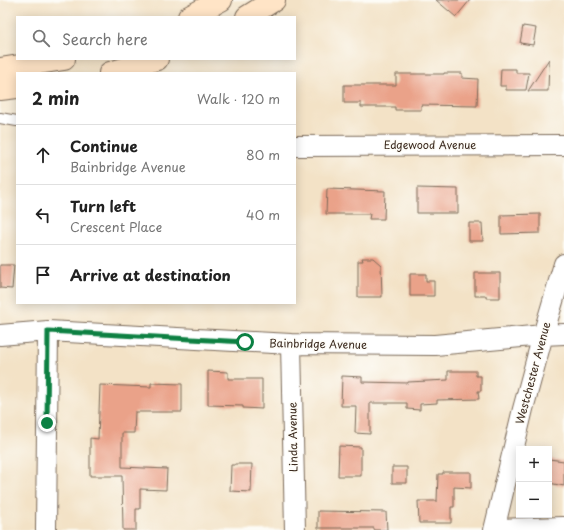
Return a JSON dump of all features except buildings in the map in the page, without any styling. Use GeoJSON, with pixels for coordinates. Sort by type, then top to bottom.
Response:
{"type":"FeatureCollection","features":[{"type":"Feature","properties":{"kind":"street"},"geometry":{"type":"LineString","coordinates":[[191,16],[221,0]]}},
{"type":"Feature","properties":{"kind":"street"},"geometry":{"type":"LineString","coordinates":[[249,16],[274,0]]}},
{"type":"Feature","properties":{"kind":"street"},"geometry":{"type":"LineString","coordinates":[[0,69],[59,60]]}},
{"type":"Feature","properties":{"kind":"street"},"geometry":{"type":"LineString","coordinates":[[113,72],[155,60]]}},
{"type":"Feature","properties":{"kind":"street"},"geometry":{"type":"LineString","coordinates":[[0,89],[16,87]]}},
{"type":"Feature","properties":{"kind":"street","name":"Edgewood Avenue"},"geometry":{"type":"LineString","coordinates":[[296,146],[564,145]]}},
{"type":"Feature","properties":{"kind":"street","name":"Westchester Avenue"},"geometry":{"type":"LineString","coordinates":[[495,529],[523,409],[564,264]]}},
{"type":"Feature","properties":{"kind":"street"},"geometry":{"type":"LineString","coordinates":[[46,530],[48,331]]}},
{"type":"Feature","properties":{"kind":"street","name":"Bainbridge Avenue"},"geometry":{"type":"LineString","coordinates":[[0,335],[48,331],[291,344],[435,345],[564,334]]}},
{"type":"Feature","properties":{"kind":"street","name":"Linda Avenue"},"geometry":{"type":"LineString","coordinates":[[291,344],[295,530]]}},
{"type":"Feature","properties":{"kind":"street"},"geometry":{"type":"LineString","coordinates":[[495,529],[564,527]]}},
{"type":"Feature","properties":{"kind":"lane"},"geometry":{"type":"LineString","coordinates":[[0,118],[16,121]]}},
{"type":"Feature","properties":{"kind":"route"},"geometry":{"type":"LineString","coordinates":[[47,423],[48,331],[245,342]]}}]}
